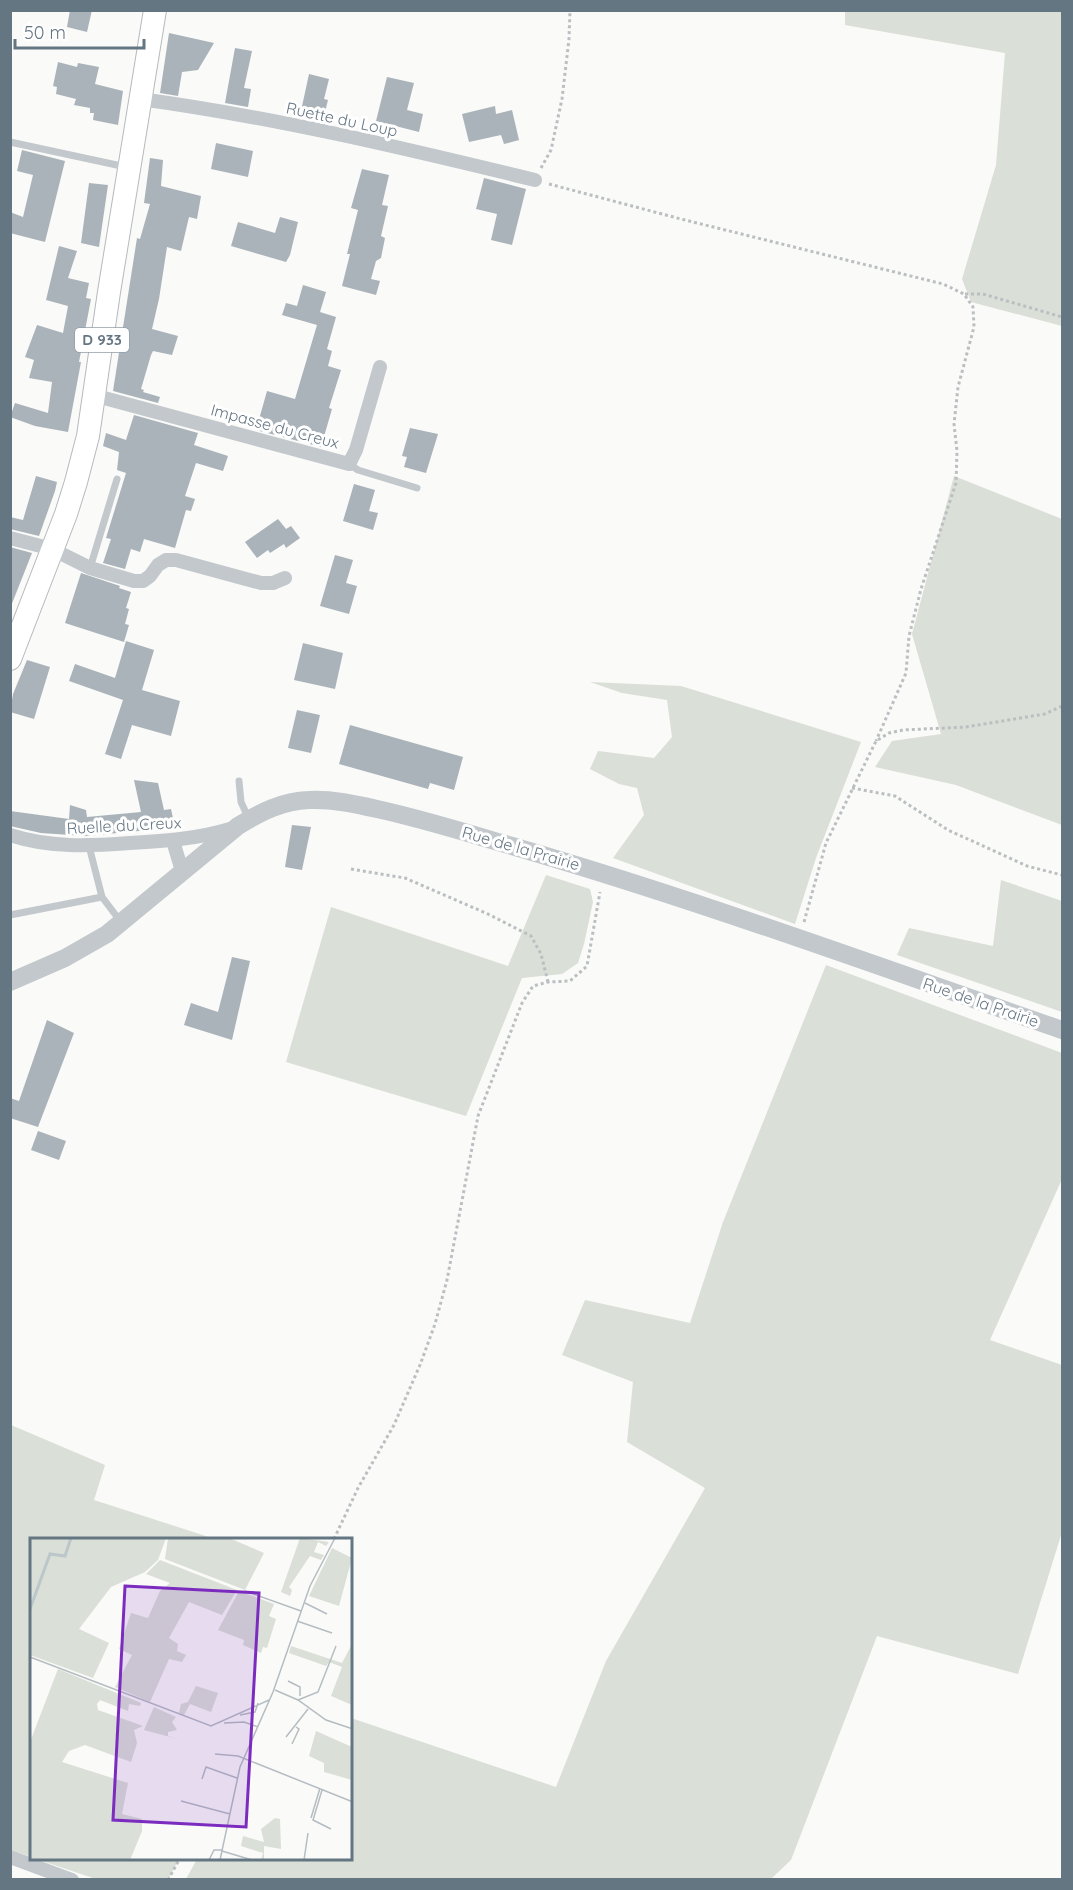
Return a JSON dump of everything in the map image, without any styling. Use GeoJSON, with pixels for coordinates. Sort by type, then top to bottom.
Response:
{"type":"FeatureCollection","features":[{"type":"Feature","properties":{"kind":"main road","name":"D 933"},"geometry":{"type":"LineString","coordinates":[[10,659],[76,482],[88,436],[154,10]]}},
{"type":"Feature","properties":{"kind":"street","name":"Ruette du Loup"},"geometry":{"type":"LineString","coordinates":[[140,99],[280,122],[535,180]]}},
{"type":"Feature","properties":{"kind":"street","name":"Impasse du Creux"},"geometry":{"type":"LineString","coordinates":[[93,394],[349,464],[356,450],[380,367]]}},
{"type":"Feature","properties":{"kind":"street"},"geometry":{"type":"LineString","coordinates":[[10,538],[52,549],[90,568],[134,581],[143,581],[166,560],[176,560],[261,583],[273,583],[285,578]]}},
{"type":"Feature","properties":{"kind":"street","name":"Rue de la Prairie"},"geometry":{"type":"LineString","coordinates":[[10,982],[65,958],[107,934],[182,871],[244,823],[262,812],[291,802],[310,800],[353,804],[409,816],[603,872],[1062,1030]]}},
{"type":"Feature","properties":{"kind":"street","name":"Ruelle du Creux"},"geometry":{"type":"LineString","coordinates":[[10,835],[63,846],[89,846],[173,841],[212,834],[244,823]]}},
{"type":"Feature","properties":{"kind":"street"},"geometry":{"type":"LineString","coordinates":[[173,841],[182,871]]}},
{"type":"Feature","properties":{"kind":"street"},"geometry":{"type":"LineString","coordinates":[[10,1857],[72,1880]]}},
{"type":"Feature","properties":{"kind":"lane"},"geometry":{"type":"LineString","coordinates":[[10,142],[129,168]]}},
{"type":"Feature","properties":{"kind":"lane"},"geometry":{"type":"LineString","coordinates":[[349,464],[358,470],[417,488]]}},
{"type":"Feature","properties":{"kind":"lane"},"geometry":{"type":"LineString","coordinates":[[90,568],[117,479]]}},
{"type":"Feature","properties":{"kind":"lane"},"geometry":{"type":"LineString","coordinates":[[239,781],[244,823]]}},
{"type":"Feature","properties":{"kind":"lane"},"geometry":{"type":"LineString","coordinates":[[89,846],[102,897],[122,922]]}},
{"type":"Feature","properties":{"kind":"lane"},"geometry":{"type":"LineString","coordinates":[[10,915],[102,897]]}},
{"type":"Feature","properties":{"kind":"path"},"geometry":{"type":"LineString","coordinates":[[570,10],[562,99],[551,150],[535,180],[943,284],[964,294],[983,294],[1062,317]]}},
{"type":"Feature","properties":{"kind":"path"},"geometry":{"type":"LineString","coordinates":[[800,939],[826,843],[876,741],[906,673],[909,636],[921,589],[956,483],[957,451],[954,424],[958,387],[974,327],[972,307],[964,294]]}},
{"type":"Feature","properties":{"kind":"path"},"geometry":{"type":"LineString","coordinates":[[876,741],[903,729],[966,727],[1045,714],[1062,706]]}},
{"type":"Feature","properties":{"kind":"path"},"geometry":{"type":"LineString","coordinates":[[852,788],[895,796],[948,830],[1027,866],[1062,874]]}},
{"type":"Feature","properties":{"kind":"path"},"geometry":{"type":"LineString","coordinates":[[351,869],[405,878],[488,914],[531,936],[541,954],[548,982]]}},
{"type":"Feature","properties":{"kind":"path"},"geometry":{"type":"LineString","coordinates":[[334,1538],[358,1488],[394,1425],[435,1324],[447,1280],[478,1116],[522,1003],[533,986],[548,982],[570,981],[587,966],[603,872]]}},
{"type":"Feature","properties":{"kind":"path"},"geometry":{"type":"LineString","coordinates":[[168,1880],[179,1860]]}},
{"type":"Feature","properties":{"kind":"shaded area"},"geometry":{"type":"Polygon","coordinates":[[[845,11],[1062,11],[1062,326],[971,302],[962,279],[996,165],[1005,53],[845,25],[845,11]]]}},
{"type":"Feature","properties":{"kind":"shaded area"},"geometry":{"type":"Polygon","coordinates":[[[954,476],[1062,519],[1062,825],[956,785],[875,767],[892,741],[941,734],[912,634],[954,476]]]}},
{"type":"Feature","properties":{"kind":"shaded area"},"geometry":{"type":"Polygon","coordinates":[[[590,682],[681,686],[861,742],[816,858],[795,924],[613,858],[644,815],[637,788],[619,784],[590,769],[598,751],[654,758],[672,737],[667,700],[622,693],[590,682]]]}},
{"type":"Feature","properties":{"kind":"shaded area"},"geometry":{"type":"Polygon","coordinates":[[[546,875],[590,889],[593,902],[578,963],[562,974],[522,978],[466,1116],[286,1062],[331,907],[508,966],[546,875]]]}},
{"type":"Feature","properties":{"kind":"shaded area"},"geometry":{"type":"Polygon","coordinates":[[[1001,880],[1062,901],[1062,1012],[897,955],[909,928],[993,946],[1001,880]]]}},
{"type":"Feature","properties":{"kind":"shaded area"},"geometry":{"type":"Polygon","coordinates":[[[826,965],[1062,1053],[1062,1179],[990,1340],[1062,1365],[1062,1532],[1018,1674],[877,1636],[791,1860],[771,1879],[186,1879],[196,1860],[352,1860],[352,1718],[556,1787],[606,1661],[705,1488],[627,1442],[633,1382],[562,1355],[585,1300],[690,1323],[723,1222],[826,965]]]}},
{"type":"Feature","properties":{"kind":"shaded area"},"geometry":{"type":"Polygon","coordinates":[[[11,1425],[105,1465],[94,1500],[212,1538],[30,1538],[30,1857],[11,1850],[11,1425]]]}},
{"type":"Feature","properties":{"kind":"shaded area"},"geometry":{"type":"Polygon","coordinates":[[[39,1860],[178,1860],[168,1880],[96,1879],[39,1860]]]}},
{"type":"Feature","properties":{"kind":"building"},"geometry":{"type":"Polygon","coordinates":[[[70,10],[92,10],[87,32],[67,27],[70,10]]]}},
{"type":"Feature","properties":{"kind":"building"},"geometry":{"type":"Polygon","coordinates":[[[169,33],[214,43],[198,70],[182,72],[178,96],[160,93],[169,33]]]}},
{"type":"Feature","properties":{"kind":"building"},"geometry":{"type":"Polygon","coordinates":[[[235,48],[252,51],[244,88],[251,89],[248,107],[225,103],[235,48]]]}},
{"type":"Feature","properties":{"kind":"building"},"geometry":{"type":"Polygon","coordinates":[[[58,62],[77,67],[78,63],[99,67],[95,84],[123,91],[118,125],[93,120],[94,113],[90,113],[90,108],[74,105],[76,99],[56,94],[57,87],[53,86],[58,62]]]}},
{"type":"Feature","properties":{"kind":"building"},"geometry":{"type":"Polygon","coordinates":[[[309,74],[329,79],[324,99],[328,100],[324,116],[301,111],[309,74]]]}},
{"type":"Feature","properties":{"kind":"building"},"geometry":{"type":"Polygon","coordinates":[[[387,77],[414,83],[407,110],[423,114],[419,132],[376,121],[387,77]]]}},
{"type":"Feature","properties":{"kind":"building"},"geometry":{"type":"Polygon","coordinates":[[[495,106],[496,114],[512,110],[519,140],[504,144],[501,135],[469,142],[462,114],[495,106]]]}},
{"type":"Feature","properties":{"kind":"building"},"geometry":{"type":"Polygon","coordinates":[[[216,143],[253,151],[248,177],[211,169],[216,143]]]}},
{"type":"Feature","properties":{"kind":"building"},"geometry":{"type":"Polygon","coordinates":[[[22,150],[65,161],[45,242],[10,233],[10,212],[23,217],[33,175],[17,171],[22,150]]]}},
{"type":"Feature","properties":{"kind":"building"},"geometry":{"type":"Polygon","coordinates":[[[150,158],[163,160],[161,186],[201,196],[197,219],[189,217],[181,251],[167,247],[152,329],[178,336],[172,355],[153,351],[141,389],[144,390],[143,392],[160,397],[158,403],[113,391],[137,238],[140,239],[150,204],[144,203],[150,158]]]}},
{"type":"Feature","properties":{"kind":"building"},"geometry":{"type":"Polygon","coordinates":[[[362,169],[389,175],[382,205],[388,206],[381,236],[385,238],[381,258],[376,261],[371,279],[380,281],[376,295],[342,286],[358,210],[351,208],[362,169]]]}},
{"type":"Feature","properties":{"kind":"building"},"geometry":{"type":"Polygon","coordinates":[[[484,178],[526,189],[512,245],[491,240],[497,214],[476,209],[484,178]]]}},
{"type":"Feature","properties":{"kind":"building"},"geometry":{"type":"Polygon","coordinates":[[[89,183],[108,185],[99,247],[81,243],[89,183]]]}},
{"type":"Feature","properties":{"kind":"building"},"geometry":{"type":"Polygon","coordinates":[[[280,217],[298,222],[290,255],[286,262],[231,246],[238,222],[275,233],[280,217]]]}},
{"type":"Feature","properties":{"kind":"building"},"geometry":{"type":"Polygon","coordinates":[[[59,246],[77,251],[68,278],[89,283],[86,298],[91,299],[68,432],[35,426],[10,417],[15,403],[48,413],[52,382],[29,378],[34,360],[25,357],[37,325],[63,333],[68,306],[46,300],[59,246]]]}},
{"type":"Feature","properties":{"kind":"building"},"geometry":{"type":"Polygon","coordinates":[[[303,285],[326,292],[320,312],[336,317],[327,349],[332,351],[328,366],[341,370],[329,408],[332,409],[321,447],[256,430],[267,391],[295,399],[317,325],[282,315],[286,303],[297,306],[303,285]]]}},
{"type":"Feature","properties":{"kind":"building"},"geometry":{"type":"Polygon","coordinates":[[[134,415],[198,433],[194,445],[228,456],[223,471],[196,463],[185,496],[195,499],[191,511],[186,510],[175,548],[144,539],[140,552],[131,549],[125,569],[103,563],[111,539],[106,538],[126,473],[117,470],[119,452],[103,446],[106,433],[126,440],[134,415]]]}},
{"type":"Feature","properties":{"kind":"building"},"geometry":{"type":"Polygon","coordinates":[[[410,428],[438,434],[426,473],[404,467],[407,457],[402,456],[410,428]]]}},
{"type":"Feature","properties":{"kind":"building"},"geometry":{"type":"Polygon","coordinates":[[[36,476],[57,482],[39,536],[10,529],[10,517],[23,520],[36,476]]]}},
{"type":"Feature","properties":{"kind":"building"},"geometry":{"type":"Polygon","coordinates":[[[354,484],[375,490],[369,511],[378,513],[373,530],[343,521],[354,484]]]}},
{"type":"Feature","properties":{"kind":"building"},"geometry":{"type":"Polygon","coordinates":[[[278,519],[286,529],[291,526],[300,538],[286,548],[284,544],[270,553],[268,550],[257,558],[245,542],[278,519]]]}},
{"type":"Feature","properties":{"kind":"building"},"geometry":{"type":"Polygon","coordinates":[[[10,547],[32,553],[11,606],[10,606],[10,547]]]}},
{"type":"Feature","properties":{"kind":"building"},"geometry":{"type":"Polygon","coordinates":[[[335,555],[353,560],[346,583],[357,586],[349,614],[320,606],[335,555]]]}},
{"type":"Feature","properties":{"kind":"building"},"geometry":{"type":"Polygon","coordinates":[[[81,573],[131,592],[126,608],[129,609],[125,624],[129,625],[124,642],[65,623],[81,573]]]}},
{"type":"Feature","properties":{"kind":"building"},"geometry":{"type":"Polygon","coordinates":[[[126,641],[154,650],[142,690],[180,701],[171,736],[132,725],[121,759],[105,754],[123,700],[69,681],[75,664],[115,678],[126,641]]]}},
{"type":"Feature","properties":{"kind":"building"},"geometry":{"type":"Polygon","coordinates":[[[303,643],[343,653],[335,689],[294,680],[303,643]]]}},
{"type":"Feature","properties":{"kind":"building"},"geometry":{"type":"Polygon","coordinates":[[[27,660],[50,667],[34,719],[10,712],[13,694],[27,660]]]}},
{"type":"Feature","properties":{"kind":"building"},"geometry":{"type":"Polygon","coordinates":[[[297,710],[320,715],[311,753],[288,748],[297,710]]]}},
{"type":"Feature","properties":{"kind":"building"},"geometry":{"type":"Polygon","coordinates":[[[350,725],[463,757],[454,790],[430,783],[428,789],[339,764],[350,725]]]}},
{"type":"Feature","properties":{"kind":"building"},"geometry":{"type":"Polygon","coordinates":[[[134,780],[158,783],[164,810],[171,809],[174,823],[170,824],[171,828],[85,836],[41,833],[10,826],[10,811],[69,819],[70,805],[86,810],[87,817],[141,812],[134,780]]]}},
{"type":"Feature","properties":{"kind":"building"},"geometry":{"type":"Polygon","coordinates":[[[292,825],[311,827],[302,870],[285,867],[292,825]]]}},
{"type":"Feature","properties":{"kind":"building"},"geometry":{"type":"Polygon","coordinates":[[[232,957],[250,961],[232,1040],[184,1025],[191,1003],[218,1012],[232,957]]]}},
{"type":"Feature","properties":{"kind":"building"},"geometry":{"type":"Polygon","coordinates":[[[47,1020],[74,1033],[38,1127],[10,1118],[10,1098],[19,1101],[47,1020]]]}},
{"type":"Feature","properties":{"kind":"building"},"geometry":{"type":"Polygon","coordinates":[[[38,1131],[66,1141],[59,1160],[31,1150],[38,1131]]]}}]}
